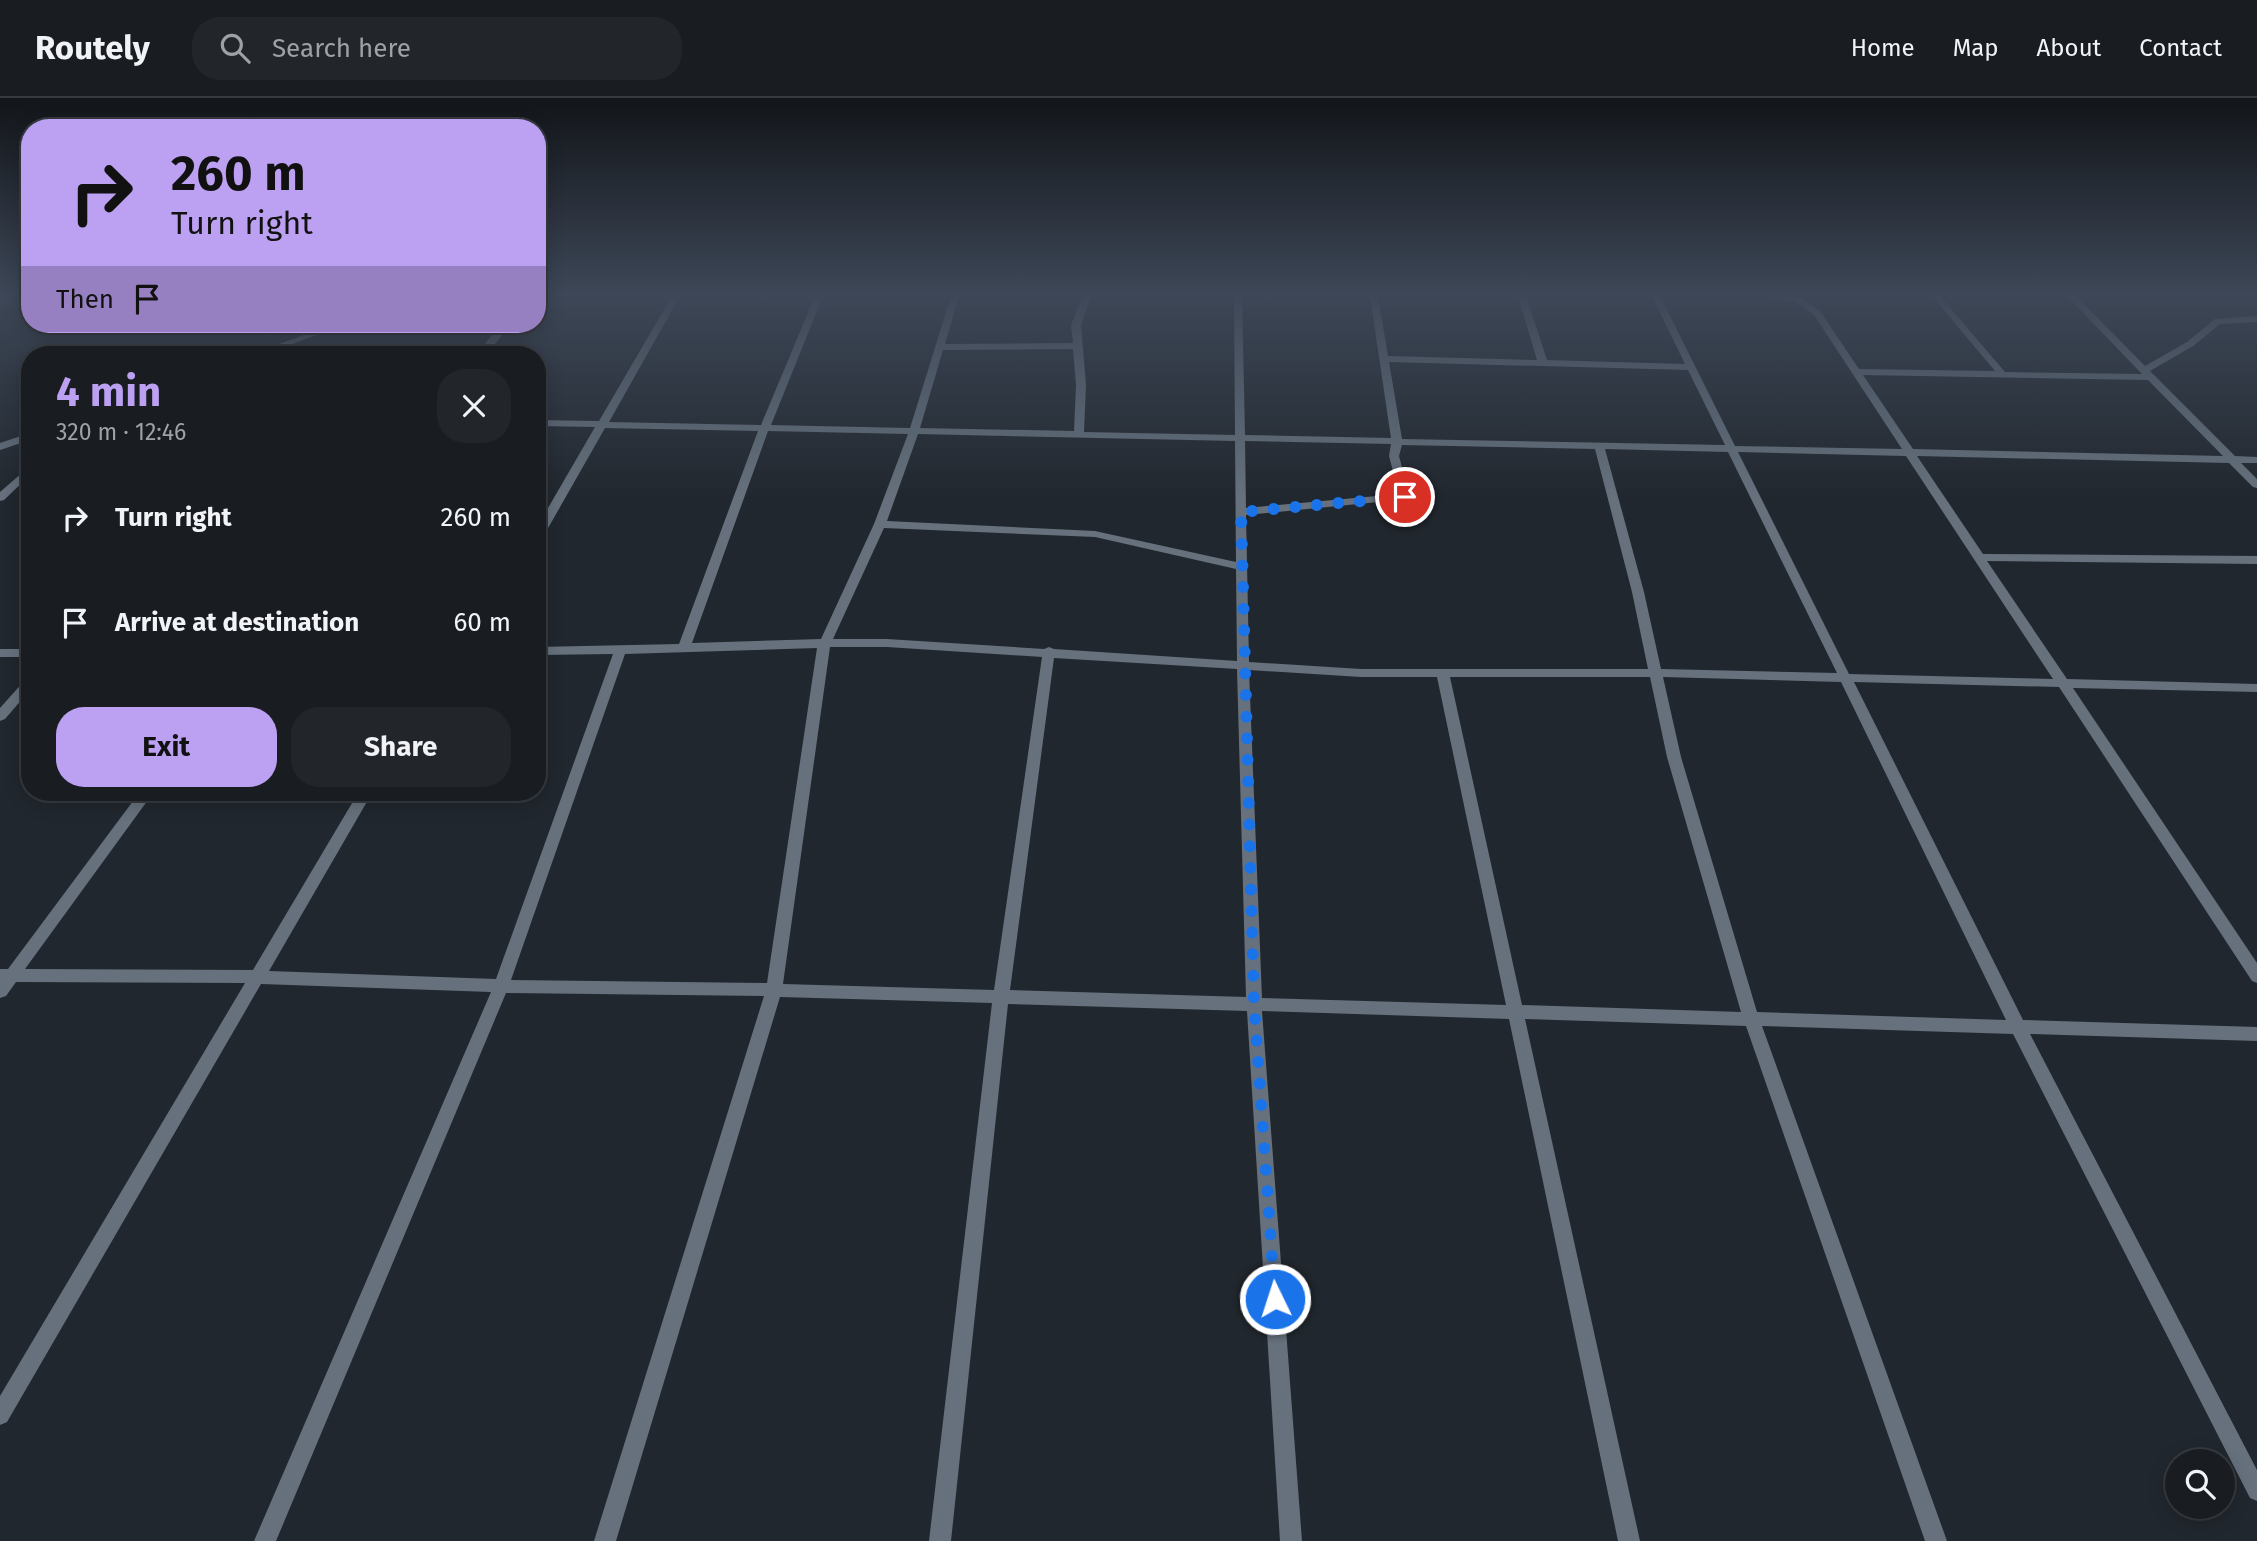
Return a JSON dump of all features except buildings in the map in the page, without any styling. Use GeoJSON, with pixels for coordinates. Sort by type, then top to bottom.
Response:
{"type":"FeatureCollection","features":[{"type":"Feature","properties":{"kind":"street"},"geometry":{"type":"LineString","coordinates":[[546,521],[636,363]]}},
{"type":"Feature","properties":{"kind":"street"},"geometry":{"type":"LineString","coordinates":[[684,648],[764,429],[791,363]]}},
{"type":"Feature","properties":{"kind":"street"},"geometry":{"type":"LineString","coordinates":[[606,1541],[774,990],[817,671],[825,642],[880,524],[914,431],[934,363]]}},
{"type":"Feature","properties":{"kind":"street"},"geometry":{"type":"LineString","coordinates":[[1079,363],[1081,385],[1079,435]]}},
{"type":"Feature","properties":{"kind":"street"},"geometry":{"type":"LineString","coordinates":[[1238,363],[1243,665],[1254,1004],[1291,1541]]}},
{"type":"Feature","properties":{"kind":"street"},"geometry":{"type":"LineString","coordinates":[[1241,512],[1404,498],[1406,493],[1394,456],[1397,442],[1386,363]]}},
{"type":"Feature","properties":{"kind":"street"},"geometry":{"type":"LineString","coordinates":[[1556,363],[1692,367]]}},
{"type":"Feature","properties":{"kind":"street"},"geometry":{"type":"LineString","coordinates":[[1690,363],[2018,1027],[2257,1491]]}},
{"type":"Feature","properties":{"kind":"street"},"geometry":{"type":"LineString","coordinates":[[1850,363],[2257,976]]}},
{"type":"Feature","properties":{"kind":"street"},"geometry":{"type":"LineString","coordinates":[[1993,363],[2002,374]]}},
{"type":"Feature","properties":{"kind":"street"},"geometry":{"type":"LineString","coordinates":[[2137,363],[2257,485]]}},
{"type":"Feature","properties":{"kind":"street"},"geometry":{"type":"LineString","coordinates":[[1856,372],[2148,374],[2163,363]]}},
{"type":"Feature","properties":{"kind":"street"},"geometry":{"type":"LineString","coordinates":[[546,423],[2257,460]]}},
{"type":"Feature","properties":{"kind":"street"},"geometry":{"type":"LineString","coordinates":[[0,447],[21,439]]}},
{"type":"Feature","properties":{"kind":"street"},"geometry":{"type":"LineString","coordinates":[[1599,446],[1638,592],[1674,757],[1751,1018],[1936,1541]]}},
{"type":"Feature","properties":{"kind":"street"},"geometry":{"type":"LineString","coordinates":[[0,498],[21,478]]}},
{"type":"Feature","properties":{"kind":"street"},"geometry":{"type":"LineString","coordinates":[[880,524],[1095,534],[1241,567]]}},
{"type":"Feature","properties":{"kind":"street"},"geometry":{"type":"LineString","coordinates":[[1979,557],[2257,560]]}},
{"type":"Feature","properties":{"kind":"street"},"geometry":{"type":"LineString","coordinates":[[546,651],[620,651],[825,642],[1049,651],[1243,665],[1443,675],[1654,673],[2257,688]]}},
{"type":"Feature","properties":{"kind":"street"},"geometry":{"type":"LineString","coordinates":[[265,1541],[501,986],[620,651]]}},
{"type":"Feature","properties":{"kind":"street"},"geometry":{"type":"LineString","coordinates":[[940,1541],[1001,997],[1049,651]]}},
{"type":"Feature","properties":{"kind":"street"},"geometry":{"type":"LineString","coordinates":[[0,653],[21,653]]}},
{"type":"Feature","properties":{"kind":"street"},"geometry":{"type":"LineString","coordinates":[[1443,675],[1629,1541]]}},
{"type":"Feature","properties":{"kind":"street"},"geometry":{"type":"LineString","coordinates":[[0,716],[21,692]]}},
{"type":"Feature","properties":{"kind":"street"},"geometry":{"type":"LineString","coordinates":[[0,991],[6,975],[140,801]]}},
{"type":"Feature","properties":{"kind":"street"},"geometry":{"type":"LineString","coordinates":[[0,1415],[360,801]]}},
{"type":"Feature","properties":{"kind":"street"},"geometry":{"type":"LineString","coordinates":[[6,975],[257,977],[501,986],[774,990],[2257,1034]]}},
{"type":"Feature","properties":{"kind":"route"},"geometry":{"type":"LineString","coordinates":[[1275,1299],[1254,1004],[1241,512],[1405,497]]}}]}
